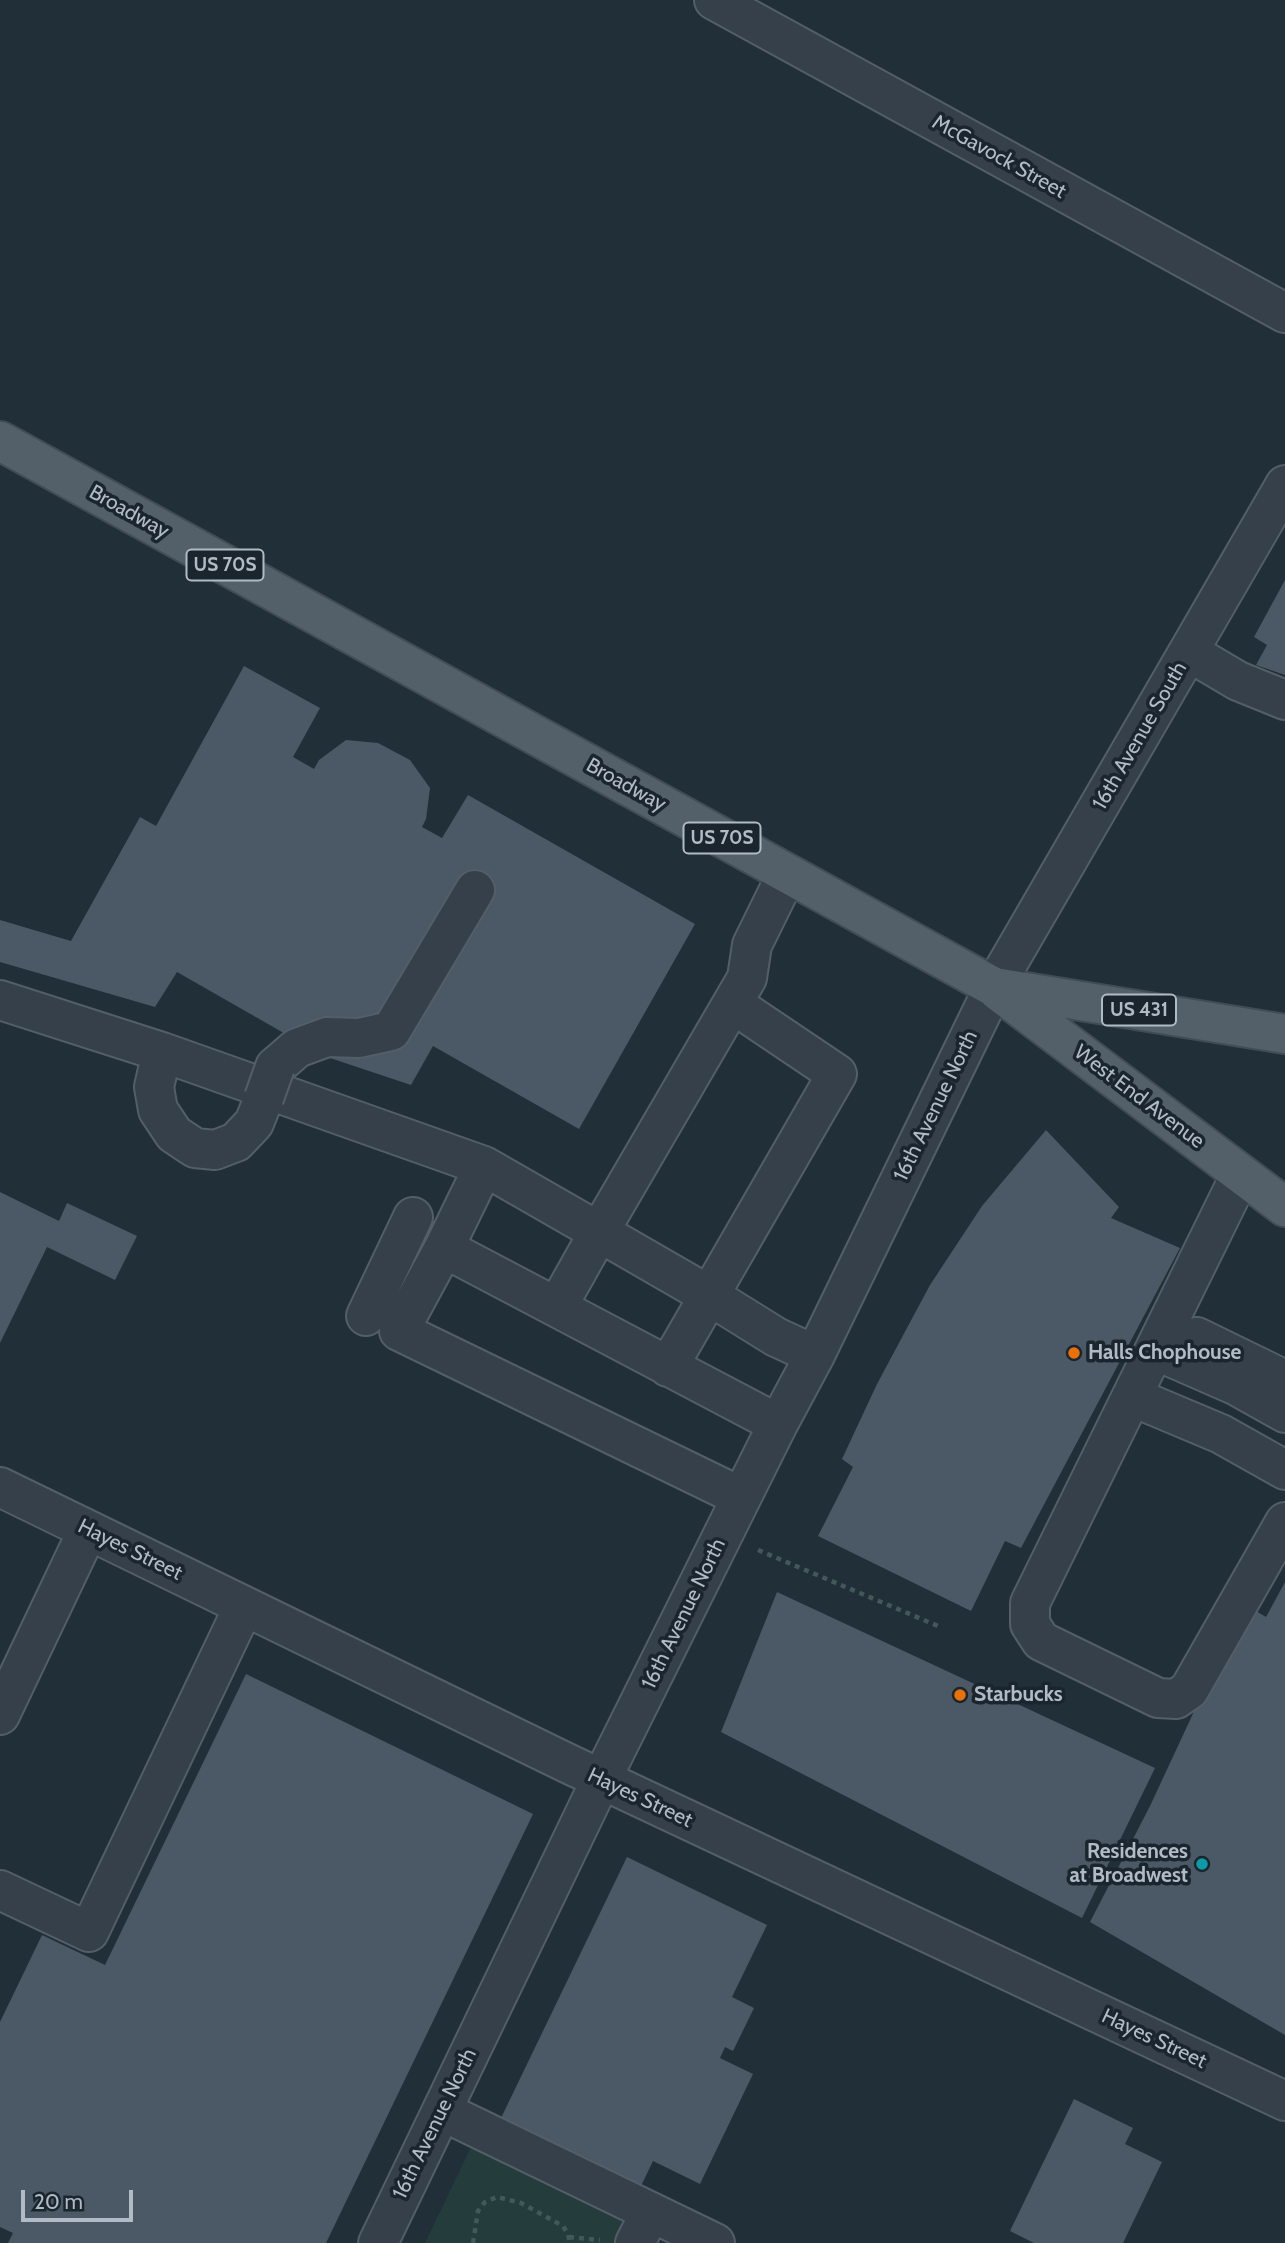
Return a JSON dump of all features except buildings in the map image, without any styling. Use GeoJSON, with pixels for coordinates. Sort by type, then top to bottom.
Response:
{"type":"FeatureCollection","features":[{"type":"Feature","properties":{"kind":"main road","name":"Broadway"},"geometry":{"type":"LineString","coordinates":[[0,441],[994,987],[1285,1034]]}},
{"type":"Feature","properties":{"kind":"main road","name":"West End Avenue"},"geometry":{"type":"LineString","coordinates":[[994,987],[1285,1208]]}},
{"type":"Feature","properties":{"kind":"street","name":"McGavock Street"},"geometry":{"type":"LineString","coordinates":[[714,0],[1285,313]]}},
{"type":"Feature","properties":{"kind":"street","name":"16th Avenue South"},"geometry":{"type":"LineString","coordinates":[[994,987],[1285,485]]}},
{"type":"Feature","properties":{"kind":"street"},"geometry":{"type":"LineString","coordinates":[[1189,652],[1238,681],[1285,700]]}},
{"type":"Feature","properties":{"kind":"street"},"geometry":{"type":"LineString","coordinates":[[557,1307],[747,978],[752,945],[787,874]]}},
{"type":"Feature","properties":{"kind":"street"},"geometry":{"type":"LineString","coordinates":[[162,1052],[154,1087],[158,1110],[174,1134],[195,1148],[215,1150],[236,1142],[254,1123],[270,1082],[297,1048],[327,1037],[359,1038],[391,1031],[475,890]]}},
{"type":"Feature","properties":{"kind":"street","name":"16th Avenue North"},"geometry":{"type":"LineString","coordinates":[[378,2243],[601,1780],[815,1354],[994,987]]}},
{"type":"Feature","properties":{"kind":"street"},"geometry":{"type":"LineString","coordinates":[[0,1000],[162,1052],[484,1166],[776,1337],[815,1354]]}},
{"type":"Feature","properties":{"kind":"street"},"geometry":{"type":"LineString","coordinates":[[668,1367],[837,1073],[733,1004]]}},
{"type":"Feature","properties":{"kind":"street"},"geometry":{"type":"LineString","coordinates":[[484,1166],[399,1331],[741,1497]]}},
{"type":"Feature","properties":{"kind":"street"},"geometry":{"type":"LineString","coordinates":[[1241,1174],[1030,1603],[1030,1624],[1041,1641],[1158,1698],[1176,1699],[1189,1690],[1285,1521]]}},
{"type":"Feature","properties":{"kind":"street"},"geometry":{"type":"LineString","coordinates":[[366,1317],[413,1217]]}},
{"type":"Feature","properties":{"kind":"street"},"geometry":{"type":"LineString","coordinates":[[444,1248],[778,1424]]}},
{"type":"Feature","properties":{"kind":"street"},"geometry":{"type":"LineString","coordinates":[[1197,1337],[1285,1380]]}},
{"type":"Feature","properties":{"kind":"street"},"geometry":{"type":"LineString","coordinates":[[1155,1350],[1235,1385],[1285,1413]]}},
{"type":"Feature","properties":{"kind":"street"},"geometry":{"type":"LineString","coordinates":[[1133,1397],[1222,1434],[1285,1470]]}},
{"type":"Feature","properties":{"kind":"street","name":"Hayes Street"},"geometry":{"type":"LineString","coordinates":[[0,1487],[601,1780],[1285,2101]]}},
{"type":"Feature","properties":{"kind":"street"},"geometry":{"type":"LineString","coordinates":[[0,1715],[88,1530]]}},
{"type":"Feature","properties":{"kind":"street"},"geometry":{"type":"LineString","coordinates":[[0,1890],[89,1932],[244,1606]]}},
{"type":"Feature","properties":{"kind":"street"},"geometry":{"type":"LineString","coordinates":[[442,2111],[643,2227],[715,2243]]}},
{"type":"Feature","properties":{"kind":"path"},"geometry":{"type":"LineString","coordinates":[[749,1546],[938,1626]]}},
{"type":"Feature","properties":{"kind":"path"},"geometry":{"type":"LineString","coordinates":[[473,2243],[478,2211],[485,2202],[497,2197],[521,2203],[563,2226],[570,2243]]}},
{"type":"Feature","properties":{"kind":"green space"},"geometry":{"type":"Polygon","coordinates":[[[473,2143],[611,2204],[622,2222],[616,2243],[425,2243],[473,2143]]]}},
{"type":"Feature","properties":{"kind":"place","name":"Halls Chophouse"},"geometry":{"type":"Point","coordinates":[1074,1353]}},
{"type":"Feature","properties":{"kind":"place","name":"Starbucks"},"geometry":{"type":"Point","coordinates":[960,1695]}},
{"type":"Feature","properties":{"kind":"place","name":"Residences at Broadwest"},"geometry":{"type":"Point","coordinates":[1202,1864]}}]}
